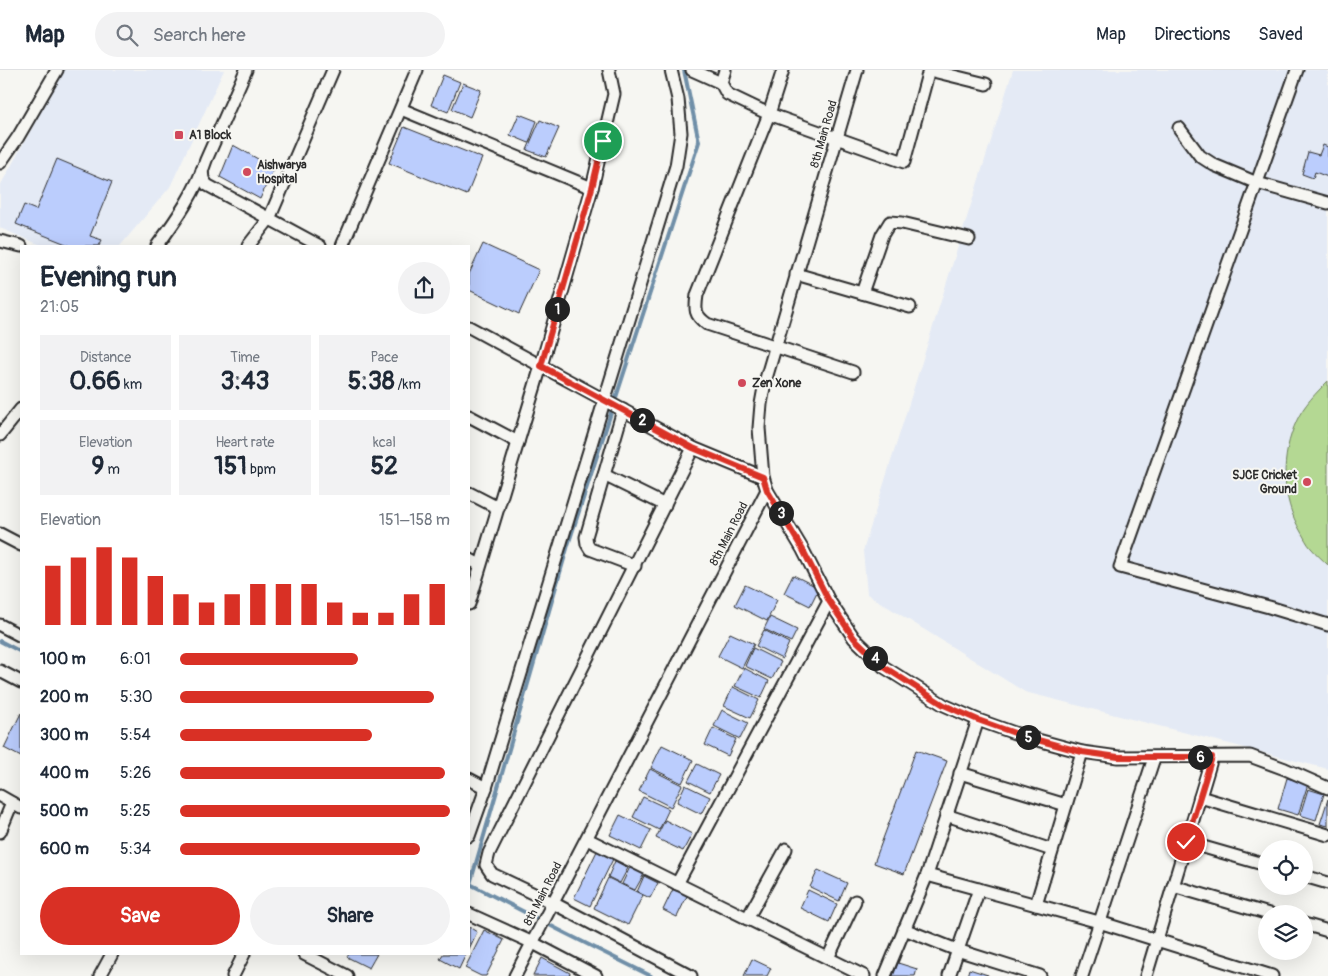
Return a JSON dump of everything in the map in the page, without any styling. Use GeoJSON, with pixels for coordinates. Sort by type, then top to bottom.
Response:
{"type":"FeatureCollection","features":[{"type":"Feature","properties":{"kind":"street"},"geometry":{"type":"LineString","coordinates":[[0,163],[18,137],[57,70]]}},
{"type":"Feature","properties":{"kind":"street"},"geometry":{"type":"LineString","coordinates":[[158,245],[180,214],[202,170],[246,70]]}},
{"type":"Feature","properties":{"kind":"street"},"geometry":{"type":"LineString","coordinates":[[249,245],[269,219],[333,70]]}},
{"type":"Feature","properties":{"kind":"street"},"geometry":{"type":"LineString","coordinates":[[342,245],[417,70]]}},
{"type":"Feature","properties":{"kind":"street"},"geometry":{"type":"LineString","coordinates":[[470,601],[541,366],[592,188],[614,94],[609,70]]}},
{"type":"Feature","properties":{"kind":"street"},"geometry":{"type":"LineString","coordinates":[[470,833],[486,788],[676,166],[681,133],[678,99],[671,70]]}},
{"type":"Feature","properties":{"kind":"street"},"geometry":{"type":"LineString","coordinates":[[692,70],[721,83],[727,94],[769,114],[904,162],[929,70],[986,84]]}},
{"type":"Feature","properties":{"kind":"street"},"geometry":{"type":"LineString","coordinates":[[721,83],[725,70]]}},
{"type":"Feature","properties":{"kind":"street"},"geometry":{"type":"LineString","coordinates":[[783,70],[769,114],[697,295],[695,308],[699,319],[707,324],[853,372]]}},
{"type":"Feature","properties":{"kind":"street","name":"8th Main Road"},"geometry":{"type":"LineString","coordinates":[[515,976],[767,490],[763,477],[759,428],[765,382],[857,70]]}},
{"type":"Feature","properties":{"kind":"street"},"geometry":{"type":"LineString","coordinates":[[1297,70],[1120,567],[1270,607],[1328,625]]}},
{"type":"Feature","properties":{"kind":"street"},"geometry":{"type":"LineString","coordinates":[[401,109],[592,188]]}},
{"type":"Feature","properties":{"kind":"street"},"geometry":{"type":"LineString","coordinates":[[1179,128],[1200,156],[1214,165],[1257,183],[1328,203]]}},
{"type":"Feature","properties":{"kind":"street"},"geometry":{"type":"LineString","coordinates":[[202,170],[207,185],[318,245]]}},
{"type":"Feature","properties":{"kind":"street"},"geometry":{"type":"LineString","coordinates":[[862,293],[882,235],[890,222],[902,223],[969,239]]}},
{"type":"Feature","properties":{"kind":"street"},"geometry":{"type":"LineString","coordinates":[[0,240],[20,246]]}},
{"type":"Feature","properties":{"kind":"street"},"geometry":{"type":"LineString","coordinates":[[796,274],[910,307]]}},
{"type":"Feature","properties":{"kind":"street"},"geometry":{"type":"LineString","coordinates":[[470,328],[693,448],[763,477]]}},
{"type":"Feature","properties":{"kind":"street"},"geometry":{"type":"LineString","coordinates":[[623,410],[586,537],[590,549],[635,566]]}},
{"type":"Feature","properties":{"kind":"street"},"geometry":{"type":"LineString","coordinates":[[0,435],[20,411]]}},
{"type":"Feature","properties":{"kind":"street"},"geometry":{"type":"LineString","coordinates":[[470,417],[518,442]]}},
{"type":"Feature","properties":{"kind":"street"},"geometry":{"type":"LineString","coordinates":[[691,976],[554,903],[492,874],[486,865],[489,854],[693,448]]}},
{"type":"Feature","properties":{"kind":"street"},"geometry":{"type":"LineString","coordinates":[[604,474],[665,505]]}},
{"type":"Feature","properties":{"kind":"street"},"geometry":{"type":"LineString","coordinates":[[767,490],[803,550],[829,601],[854,638],[884,667],[944,705],[978,720],[1023,736],[1082,752],[1118,757],[1154,758],[1250,756],[1328,788]]}},
{"type":"Feature","properties":{"kind":"street"},"geometry":{"type":"LineString","coordinates":[[470,494],[498,508]]}},
{"type":"Feature","properties":{"kind":"street"},"geometry":{"type":"LineString","coordinates":[[0,534],[20,542]]}},
{"type":"Feature","properties":{"kind":"street"},"geometry":{"type":"LineString","coordinates":[[470,560],[480,566]]}},
{"type":"Feature","properties":{"kind":"street"},"geometry":{"type":"LineString","coordinates":[[677,884],[829,601]]}},
{"type":"Feature","properties":{"kind":"street"},"geometry":{"type":"LineString","coordinates":[[0,625],[20,635]]}},
{"type":"Feature","properties":{"kind":"street"},"geometry":{"type":"LineString","coordinates":[[0,671],[20,681]]}},
{"type":"Feature","properties":{"kind":"street"},"geometry":{"type":"LineString","coordinates":[[885,976],[927,875],[978,720]]}},
{"type":"Feature","properties":{"kind":"street"},"geometry":{"type":"LineString","coordinates":[[1036,905],[1082,752]]}},
{"type":"Feature","properties":{"kind":"street"},"geometry":{"type":"LineString","coordinates":[[1146,976],[1212,757]]}},
{"type":"Feature","properties":{"kind":"street"},"geometry":{"type":"LineString","coordinates":[[1082,976],[1154,758]]}},
{"type":"Feature","properties":{"kind":"street"},"geometry":{"type":"LineString","coordinates":[[960,773],[1066,805]]}},
{"type":"Feature","properties":{"kind":"street"},"geometry":{"type":"LineString","coordinates":[[470,780],[486,788]]}},
{"type":"Feature","properties":{"kind":"street"},"geometry":{"type":"LineString","coordinates":[[0,796],[16,805],[0,832]]}},
{"type":"Feature","properties":{"kind":"street"},"geometry":{"type":"LineString","coordinates":[[1200,797],[1328,835]]}},
{"type":"Feature","properties":{"kind":"street"},"geometry":{"type":"LineString","coordinates":[[946,815],[1052,850]]}},
{"type":"Feature","properties":{"kind":"street"},"geometry":{"type":"LineString","coordinates":[[587,839],[864,976]]}},
{"type":"Feature","properties":{"kind":"street"},"geometry":{"type":"LineString","coordinates":[[1186,842],[1258,863]]}},
{"type":"Feature","properties":{"kind":"street"},"geometry":{"type":"LineString","coordinates":[[747,919],[786,849]]}},
{"type":"Feature","properties":{"kind":"street"},"geometry":{"type":"LineString","coordinates":[[927,875],[1099,922],[1272,976]]}},
{"type":"Feature","properties":{"kind":"street"},"geometry":{"type":"LineString","coordinates":[[1313,879],[1328,883]]}},
{"type":"Feature","properties":{"kind":"street"},"geometry":{"type":"LineString","coordinates":[[1173,886],[1258,911]]}},
{"type":"Feature","properties":{"kind":"street"},"geometry":{"type":"LineString","coordinates":[[948,976],[978,889]]}},
{"type":"Feature","properties":{"kind":"street"},"geometry":{"type":"LineString","coordinates":[[828,958],[855,901]]}},
{"type":"Feature","properties":{"kind":"street"},"geometry":{"type":"LineString","coordinates":[[470,914],[533,943],[596,976]]}},
{"type":"Feature","properties":{"kind":"street"},"geometry":{"type":"LineString","coordinates":[[1313,927],[1328,931]]}},
{"type":"Feature","properties":{"kind":"street"},"geometry":{"type":"LineString","coordinates":[[904,929],[958,950],[1040,976]]}},
{"type":"Feature","properties":{"kind":"street"},"geometry":{"type":"LineString","coordinates":[[100,976],[111,955]]}},
{"type":"Feature","properties":{"kind":"street"},"geometry":{"type":"LineString","coordinates":[[232,976],[243,955]]}},
{"type":"Feature","properties":{"kind":"street"},"geometry":{"type":"LineString","coordinates":[[305,955],[330,972],[347,976]]}},
{"type":"Feature","properties":{"kind":"shaded area"},"geometry":{"type":"Polygon","coordinates":[[[64,70],[224,70],[170,187],[121,245],[41,245],[0,228],[0,186],[64,70]]]}},
{"type":"Feature","properties":{"kind":"shaded area"},"geometry":{"type":"Polygon","coordinates":[[[1013,70],[1328,70],[1328,769],[1025,692],[867,594],[863,551],[1013,70]]]}},
{"type":"Feature","properties":{"kind":"green space","name":"SJCE Cricket Ground"},"geometry":{"type":"Polygon","coordinates":[[[1328,381],[1328,565],[1308,545],[1294,519],[1286,491],[1285,477],[1288,448],[1297,420],[1307,404],[1328,381]]]}},
{"type":"Feature","properties":{"kind":"building"},"geometry":{"type":"Polygon","coordinates":[[[443,75],[460,82],[448,112],[431,105],[443,75]]]}},
{"type":"Feature","properties":{"kind":"building"},"geometry":{"type":"Polygon","coordinates":[[[463,83],[481,90],[470,117],[452,109],[463,83]]]}},
{"type":"Feature","properties":{"kind":"building"},"geometry":{"type":"Polygon","coordinates":[[[519,114],[537,121],[529,143],[510,135],[519,114]]]}},
{"type":"Feature","properties":{"kind":"building"},"geometry":{"type":"Polygon","coordinates":[[[540,120],[559,128],[546,157],[527,150],[540,120]]]}},
{"type":"Feature","properties":{"kind":"building"},"geometry":{"type":"Polygon","coordinates":[[[404,127],[482,158],[467,195],[389,163],[404,127]]]}},
{"type":"Feature","properties":{"kind":"building","name":"Aishwarya Hospital"},"geometry":{"type":"Polygon","coordinates":[[[233,145],[274,168],[260,199],[220,177],[233,145]]]}},
{"type":"Feature","properties":{"kind":"building"},"geometry":{"type":"Polygon","coordinates":[[[1323,145],[1328,147],[1328,177],[1315,172],[1313,178],[1302,174],[1308,152],[1319,155],[1323,145]]]}},
{"type":"Feature","properties":{"kind":"building"},"geometry":{"type":"Polygon","coordinates":[[[57,159],[112,182],[90,236],[102,240],[100,245],[68,245],[16,224],[24,205],[36,210],[57,159]]]}},
{"type":"Feature","properties":{"kind":"building"},"geometry":{"type":"Polygon","coordinates":[[[483,244],[539,270],[519,314],[470,290],[470,272],[483,244]]]}},
{"type":"Feature","properties":{"kind":"building"},"geometry":{"type":"Polygon","coordinates":[[[793,575],[819,588],[810,606],[784,593],[793,575]]]}},
{"type":"Feature","properties":{"kind":"building"},"geometry":{"type":"Polygon","coordinates":[[[745,585],[777,600],[767,621],[735,605],[745,585]]]}},
{"type":"Feature","properties":{"kind":"building"},"geometry":{"type":"Polygon","coordinates":[[[770,617],[797,630],[791,642],[764,629],[770,617]]]}},
{"type":"Feature","properties":{"kind":"building"},"geometry":{"type":"Polygon","coordinates":[[[764,630],[789,643],[782,659],[756,646],[764,630]]]}},
{"type":"Feature","properties":{"kind":"building"},"geometry":{"type":"Polygon","coordinates":[[[730,633],[754,644],[742,668],[718,656],[730,633]]]}},
{"type":"Feature","properties":{"kind":"building"},"geometry":{"type":"Polygon","coordinates":[[[753,648],[781,662],[772,679],[745,666],[753,648]]]}},
{"type":"Feature","properties":{"kind":"building"},"geometry":{"type":"Polygon","coordinates":[[[744,668],[769,681],[761,698],[735,686],[744,668]]]}},
{"type":"Feature","properties":{"kind":"building"},"geometry":{"type":"Polygon","coordinates":[[[733,687],[759,700],[750,718],[724,706],[733,687]]]}},
{"type":"Feature","properties":{"kind":"building"},"geometry":{"type":"Polygon","coordinates":[[[722,710],[748,723],[740,739],[714,726],[722,710]]]}},
{"type":"Feature","properties":{"kind":"building"},"geometry":{"type":"Polygon","coordinates":[[[20,715],[20,756],[4,748],[20,715]]]}},
{"type":"Feature","properties":{"kind":"building"},"geometry":{"type":"Polygon","coordinates":[[[713,728],[736,739],[728,756],[705,745],[713,728]]]}},
{"type":"Feature","properties":{"kind":"building"},"geometry":{"type":"Polygon","coordinates":[[[662,745],[693,760],[682,783],[651,768],[662,745]]]}},
{"type":"Feature","properties":{"kind":"building"},"geometry":{"type":"Polygon","coordinates":[[[916,750],[947,761],[904,874],[874,863],[916,750]]]}},
{"type":"Feature","properties":{"kind":"building"},"geometry":{"type":"Polygon","coordinates":[[[697,764],[719,775],[710,792],[688,781],[697,764]]]}},
{"type":"Feature","properties":{"kind":"building"},"geometry":{"type":"Polygon","coordinates":[[[650,769],[682,785],[671,807],[639,791],[650,769]]]}},
{"type":"Feature","properties":{"kind":"building"},"geometry":{"type":"Polygon","coordinates":[[[1287,778],[1308,784],[1298,815],[1278,809],[1287,778]]]}},
{"type":"Feature","properties":{"kind":"building"},"geometry":{"type":"Polygon","coordinates":[[[685,785],[710,797],[701,814],[677,802],[685,785]]]}},
{"type":"Feature","properties":{"kind":"building"},"geometry":{"type":"Polygon","coordinates":[[[1308,789],[1324,794],[1316,820],[1300,815],[1308,789]]]}},
{"type":"Feature","properties":{"kind":"building"},"geometry":{"type":"Polygon","coordinates":[[[643,797],[669,809],[659,830],[633,817],[643,797]]]}},
{"type":"Feature","properties":{"kind":"building"},"geometry":{"type":"Polygon","coordinates":[[[1328,799],[1328,826],[1320,824],[1328,799]]]}},
{"type":"Feature","properties":{"kind":"building"},"geometry":{"type":"Polygon","coordinates":[[[620,815],[651,830],[641,850],[610,835],[620,815]]]}},
{"type":"Feature","properties":{"kind":"building"},"geometry":{"type":"Polygon","coordinates":[[[665,820],[692,834],[683,851],[656,838],[665,820]]]}},
{"type":"Feature","properties":{"kind":"building"},"geometry":{"type":"Polygon","coordinates":[[[599,847],[615,855],[590,906],[574,898],[599,847]]]}},
{"type":"Feature","properties":{"kind":"building"},"geometry":{"type":"Polygon","coordinates":[[[615,861],[628,868],[620,883],[608,877],[615,861]]]}},
{"type":"Feature","properties":{"kind":"building"},"geometry":{"type":"Polygon","coordinates":[[[630,867],[644,874],[635,890],[622,884],[630,867]]]}},
{"type":"Feature","properties":{"kind":"building"},"geometry":{"type":"Polygon","coordinates":[[[818,870],[847,883],[839,901],[810,887],[818,870]]]}},
{"type":"Feature","properties":{"kind":"building"},"geometry":{"type":"Polygon","coordinates":[[[644,876],[658,883],[650,898],[637,892],[644,876]]]}},
{"type":"Feature","properties":{"kind":"building"},"geometry":{"type":"Polygon","coordinates":[[[608,878],[643,895],[628,925],[594,908],[608,878]]]}},
{"type":"Feature","properties":{"kind":"building"},"geometry":{"type":"Polygon","coordinates":[[[674,887],[688,894],[677,917],[663,910],[674,887]]]}},
{"type":"Feature","properties":{"kind":"building"},"geometry":{"type":"Polygon","coordinates":[[[808,890],[837,904],[829,922],[800,908],[808,890]]]}},
{"type":"Feature","properties":{"kind":"building"},"geometry":{"type":"Polygon","coordinates":[[[470,928],[477,932],[470,947],[470,928]]]}},
{"type":"Feature","properties":{"kind":"building"},"geometry":{"type":"Polygon","coordinates":[[[484,930],[504,940],[486,976],[481,976],[465,968],[484,930]]]}},
{"type":"Feature","properties":{"kind":"building"},"geometry":{"type":"Polygon","coordinates":[[[348,955],[376,955],[369,968],[347,957],[348,955]]]}},
{"type":"Feature","properties":{"kind":"building"},"geometry":{"type":"Polygon","coordinates":[[[442,955],[466,955],[459,969],[440,959],[442,955]]]}},
{"type":"Feature","properties":{"kind":"building"},"geometry":{"type":"Polygon","coordinates":[[[542,958],[570,973],[569,976],[533,976],[542,958]]]}},
{"type":"Feature","properties":{"kind":"building"},"geometry":{"type":"Polygon","coordinates":[[[752,959],[771,968],[767,976],[744,976],[752,959]]]}},
{"type":"Feature","properties":{"kind":"building"},"geometry":{"type":"Polygon","coordinates":[[[898,963],[917,969],[915,976],[893,976],[898,963]]]}},
{"type":"Feature","properties":{"kind":"building"},"geometry":{"type":"Polygon","coordinates":[[[969,969],[988,975],[988,976],[967,976],[969,969]]]}},
{"type":"Feature","properties":{"kind":"waterway"},"geometry":{"type":"LineString","coordinates":[[651,976],[470,884],[568,545],[699,142],[684,70]]}},
{"type":"Feature","properties":{"kind":"waterway"},"geometry":{"type":"LineString","coordinates":[[0,641],[20,651]]}},
{"type":"Feature","properties":{"kind":"place","name":"A1 Block"},"geometry":{"type":"Point","coordinates":[179,135]}},
{"type":"Feature","properties":{"kind":"place","name":"Aishwarya Hospital"},"geometry":{"type":"Point","coordinates":[247,172]}},
{"type":"Feature","properties":{"kind":"place","name":"Zen Xone"},"geometry":{"type":"Point","coordinates":[742,383]}},
{"type":"Feature","properties":{"kind":"place","name":"SJCE Cricket Ground"},"geometry":{"type":"Point","coordinates":[1307,482]}},
{"type":"Feature","properties":{"kind":"route"},"geometry":{"type":"LineString","coordinates":[[603,141],[592,188],[541,366],[693,448],[763,477],[767,490],[803,550],[829,601],[854,638],[884,667],[944,705],[978,720],[1023,736],[1082,752],[1118,757],[1212,757],[1186,842]]}}]}
